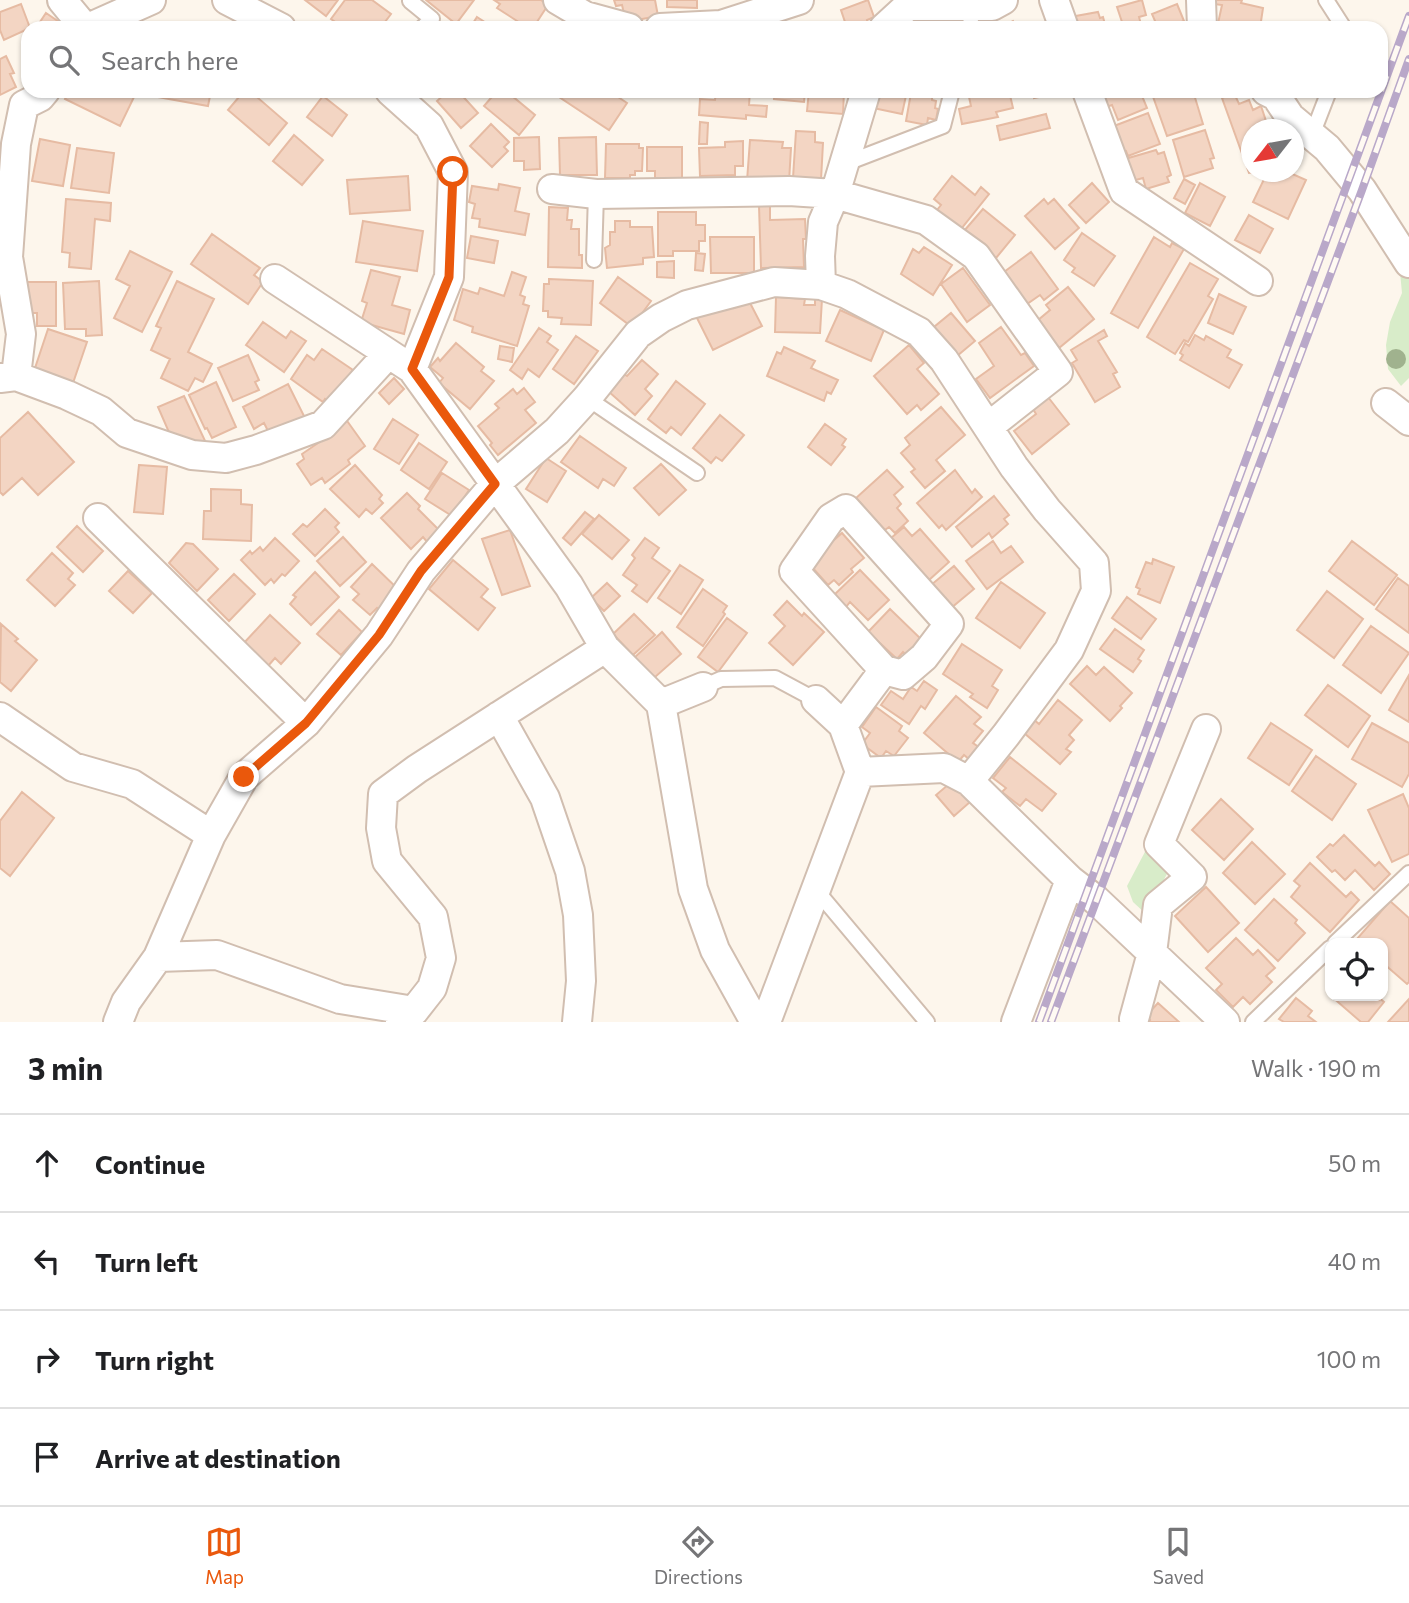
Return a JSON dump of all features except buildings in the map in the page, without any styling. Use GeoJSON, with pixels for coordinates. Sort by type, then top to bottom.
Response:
{"type":"FeatureCollection","features":[{"type":"Feature","properties":{"kind":"street"},"geometry":{"type":"LineString","coordinates":[[62,0],[81,21]]}},
{"type":"Feature","properties":{"kind":"street"},"geometry":{"type":"LineString","coordinates":[[103,21],[151,0]]}},
{"type":"Feature","properties":{"kind":"street"},"geometry":{"type":"LineString","coordinates":[[227,0],[268,21]]}},
{"type":"Feature","properties":{"kind":"street"},"geometry":{"type":"LineString","coordinates":[[558,0],[585,16],[600,10],[618,21]]}},
{"type":"Feature","properties":{"kind":"street"},"geometry":{"type":"LineString","coordinates":[[689,21],[799,0]]}},
{"type":"Feature","properties":{"kind":"street"},"geometry":{"type":"LineString","coordinates":[[890,21],[905,3],[971,17],[1003,0]]}},
{"type":"Feature","properties":{"kind":"street"},"geometry":{"type":"LineString","coordinates":[[1054,0],[1062,21]]}},
{"type":"Feature","properties":{"kind":"street"},"geometry":{"type":"LineString","coordinates":[[1201,0],[1202,21]]}},
{"type":"Feature","properties":{"kind":"street"},"geometry":{"type":"LineString","coordinates":[[38,98],[24,105],[8,146],[8,257],[21,334],[8,377],[67,395],[101,411],[127,433],[192,455],[226,458],[323,425],[388,354]]}},
{"type":"Feature","properties":{"kind":"street"},"geometry":{"type":"LineString","coordinates":[[398,98],[429,125],[453,172],[449,277],[412,369]]}},
{"type":"Feature","properties":{"kind":"street"},"geometry":{"type":"LineString","coordinates":[[821,285],[823,222],[835,194],[864,98]]}},
{"type":"Feature","properties":{"kind":"street"},"geometry":{"type":"LineString","coordinates":[[1090,98],[1124,191],[1258,281]]}},
{"type":"Feature","properties":{"kind":"street"},"geometry":{"type":"LineString","coordinates":[[1277,98],[1290,117],[1327,148],[1362,190],[1409,263]]}},
{"type":"Feature","properties":{"kind":"street"},"geometry":{"type":"LineString","coordinates":[[552,189],[596,194],[789,191],[835,194],[926,220],[976,256],[1058,372],[988,427]]}},
{"type":"Feature","properties":{"kind":"street"},"geometry":{"type":"LineString","coordinates":[[275,279],[412,369],[569,586],[605,649],[661,704],[693,889],[715,950],[755,1022]]}},
{"type":"Feature","properties":{"kind":"street"},"geometry":{"type":"LineString","coordinates":[[118,1022],[126,1002],[158,957],[211,835],[244,777],[306,723],[379,635],[421,571],[495,484],[557,431],[638,334],[687,305],[774,282],[821,285],[847,294],[919,332],[944,360],[1047,510],[1094,563],[1096,591],[1069,650],[968,781]]}},
{"type":"Feature","properties":{"kind":"street"},"geometry":{"type":"LineString","coordinates":[[1386,403],[1409,421]]}},
{"type":"Feature","properties":{"kind":"street"},"geometry":{"type":"LineString","coordinates":[[846,509],[949,624],[924,657],[903,675],[884,670],[794,571],[831,518],[846,509]]}},
{"type":"Feature","properties":{"kind":"street"},"geometry":{"type":"LineString","coordinates":[[98,518],[306,723]]}},
{"type":"Feature","properties":{"kind":"street"},"geometry":{"type":"LineString","coordinates":[[158,957],[217,955],[340,999],[407,1017],[432,988],[441,958],[433,916],[387,861],[381,828],[383,794],[417,769],[605,649]]}},
{"type":"Feature","properties":{"kind":"street"},"geometry":{"type":"LineString","coordinates":[[843,725],[884,670]]}},
{"type":"Feature","properties":{"kind":"street"},"geometry":{"type":"LineString","coordinates":[[661,704],[703,687]]}},
{"type":"Feature","properties":{"kind":"street"},"geometry":{"type":"LineString","coordinates":[[766,1022],[860,772],[843,725],[816,700]]}},
{"type":"Feature","properties":{"kind":"street"},"geometry":{"type":"LineString","coordinates":[[499,716],[545,798],[570,871],[578,915],[581,981],[577,1022]]}},
{"type":"Feature","properties":{"kind":"street"},"geometry":{"type":"LineString","coordinates":[[0,717],[73,766],[132,784],[211,835]]}},
{"type":"Feature","properties":{"kind":"street"},"geometry":{"type":"LineString","coordinates":[[1134,1019],[1152,953],[1158,905],[1192,877],[1159,844],[1206,729]]}},
{"type":"Feature","properties":{"kind":"street"},"geometry":{"type":"LineString","coordinates":[[860,772],[944,768],[968,781],[1069,880],[1096,900],[1225,1022]]}},
{"type":"Feature","properties":{"kind":"street"},"geometry":{"type":"LineString","coordinates":[[1016,1022],[1069,880]]}},
{"type":"Feature","properties":{"kind":"lane"},"geometry":{"type":"LineString","coordinates":[[1326,0],[1340,21]]}},
{"type":"Feature","properties":{"kind":"lane"},"geometry":{"type":"LineString","coordinates":[[410,1],[432,19],[430,21]]}},
{"type":"Feature","properties":{"kind":"lane"},"geometry":{"type":"LineString","coordinates":[[844,164],[943,126],[950,98]]}},
{"type":"Feature","properties":{"kind":"lane"},"geometry":{"type":"LineString","coordinates":[[1312,135],[1326,98]]}},
{"type":"Feature","properties":{"kind":"lane"},"geometry":{"type":"LineString","coordinates":[[594,260],[596,194]]}},
{"type":"Feature","properties":{"kind":"lane"},"geometry":{"type":"LineString","coordinates":[[587,398],[697,473]]}},
{"type":"Feature","properties":{"kind":"lane"},"geometry":{"type":"LineString","coordinates":[[703,687],[721,679],[775,678],[816,700]]}},
{"type":"Feature","properties":{"kind":"lane"},"geometry":{"type":"LineString","coordinates":[[1340,938],[1409,873]]}},
{"type":"Feature","properties":{"kind":"lane"},"geometry":{"type":"LineString","coordinates":[[817,891],[927,1022]]}},
{"type":"Feature","properties":{"kind":"lane"},"geometry":{"type":"LineString","coordinates":[[1253,1022],[1325,953]]}},
{"type":"Feature","properties":{"kind":"green space"},"geometry":{"type":"Polygon","coordinates":[[[1398,251],[1409,268],[1409,378],[1401,386],[1388,369],[1386,345],[1390,322],[1402,293],[1398,251]]]}},
{"type":"Feature","properties":{"kind":"green space"},"geometry":{"type":"Polygon","coordinates":[[[1147,848],[1169,870],[1146,914],[1133,902],[1127,886],[1147,848]]]}},
{"type":"Feature","properties":{"kind":"railway"},"geometry":{"type":"LineString","coordinates":[[1388,73],[1409,16]]}},
{"type":"Feature","properties":{"kind":"railway"},"geometry":{"type":"LineString","coordinates":[[1051,1022],[1409,59]]}},
{"type":"Feature","properties":{"kind":"railway"},"geometry":{"type":"LineString","coordinates":[[1039,1022],[1379,98]]}},
{"type":"Feature","properties":{"kind":"route"},"geometry":{"type":"LineString","coordinates":[[244,777],[306,723],[379,635],[421,571],[495,484],[412,369],[449,277],[453,172]]}}]}
